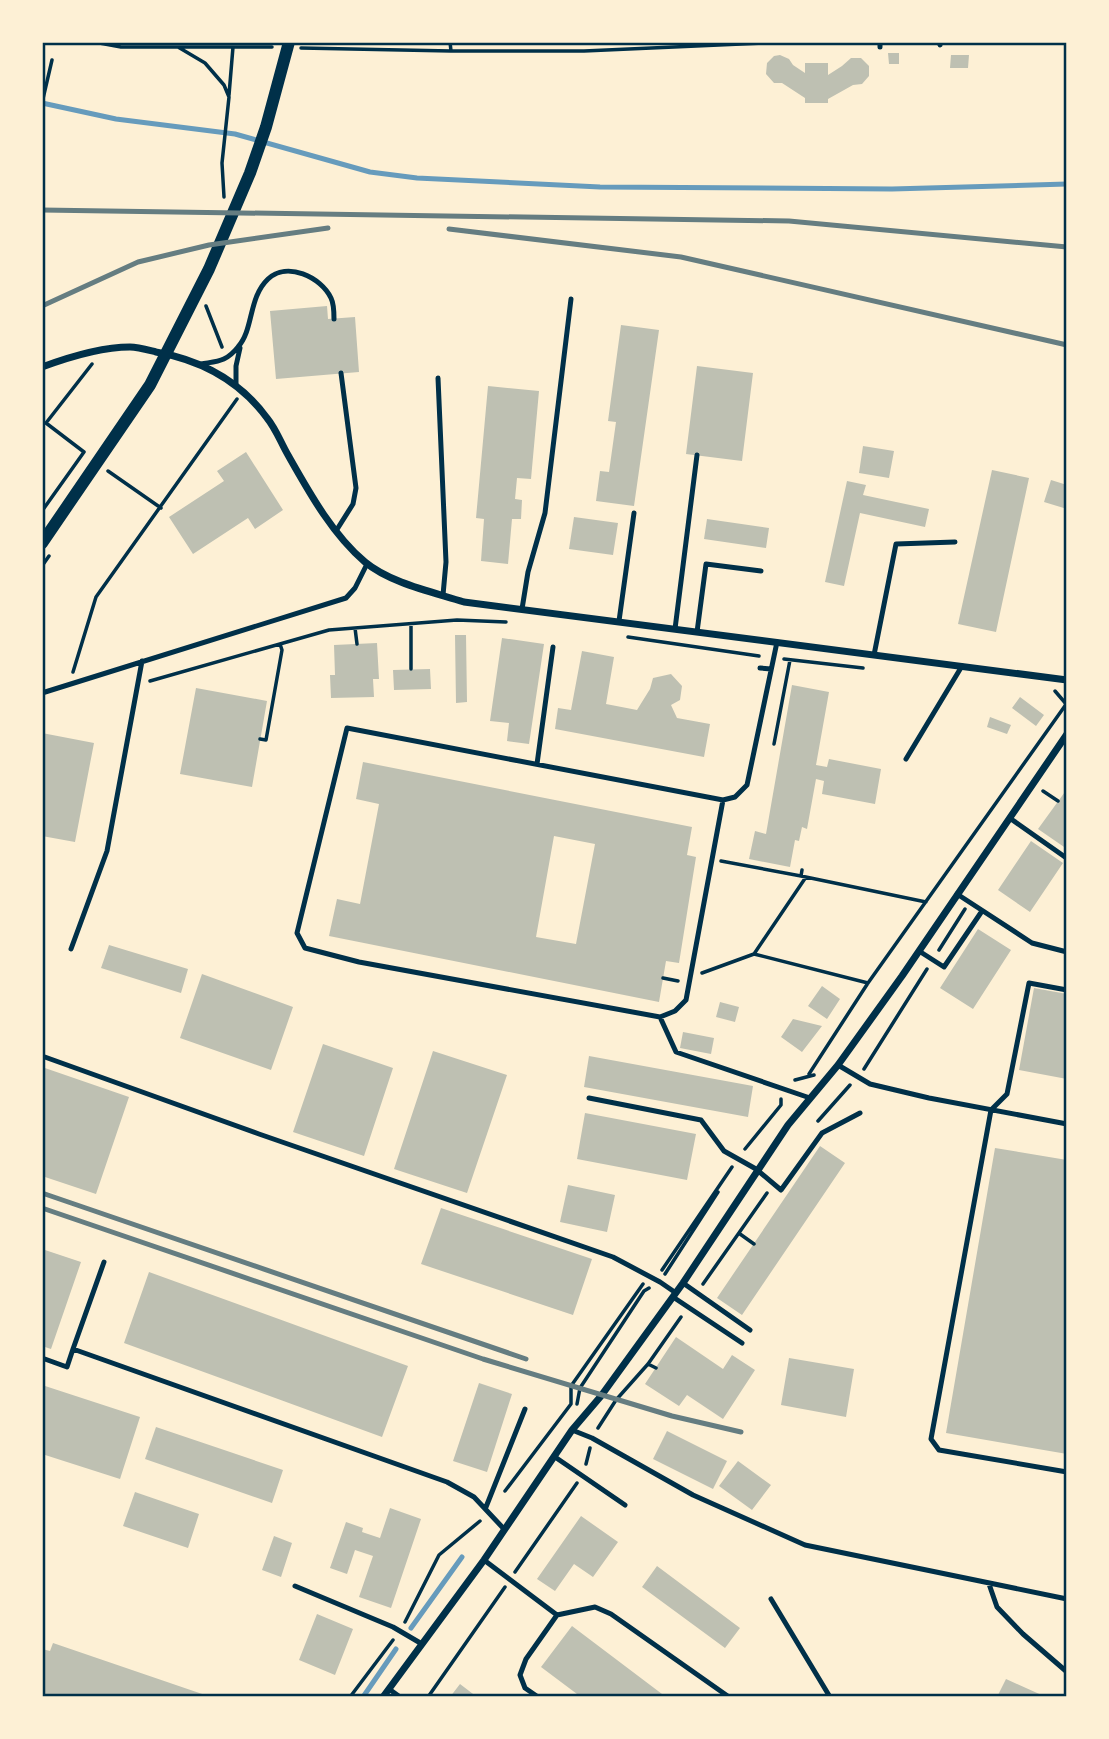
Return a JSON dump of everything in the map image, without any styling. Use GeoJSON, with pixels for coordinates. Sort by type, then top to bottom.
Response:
{"type":"FeatureCollection","features":[{"type":"Feature","properties":{"kind":"street"},"geometry":{"type":"LineString","coordinates":[[42,543],[150,384],[186,315],[234,212],[266,128],[289,42]]}},
{"type":"Feature","properties":{"kind":"street"},"geometry":{"type":"LineString","coordinates":[[42,367],[76,355],[130,347],[180,356],[201,365],[236,385],[267,418],[335,531],[367,564],[406,584],[443,596],[464,602],[1067,680]]}},
{"type":"Feature","properties":{"kind":"street"},"geometry":{"type":"LineString","coordinates":[[383,1697],[484,1560],[572,1430],[601,1396],[683,1283],[756,1169],[838,1065],[919,951],[1067,734]]}},
{"type":"Feature","properties":{"kind":"lane"},"geometry":{"type":"LineString","coordinates":[[236,385],[236,366],[257,292],[269,278],[279,272],[297,272],[312,277],[332,300],[334,319]]}},
{"type":"Feature","properties":{"kind":"lane"},"geometry":{"type":"LineString","coordinates":[[522,609],[528,572],[545,513],[571,299]]}},
{"type":"Feature","properties":{"kind":"lane"},"geometry":{"type":"LineString","coordinates":[[201,365],[227,359],[241,345]]}},
{"type":"Feature","properties":{"kind":"lane"},"geometry":{"type":"LineString","coordinates":[[335,531],[353,504],[356,488],[341,373]]}},
{"type":"Feature","properties":{"kind":"lane"},"geometry":{"type":"LineString","coordinates":[[438,378],[446,562],[443,596]]}},
{"type":"Feature","properties":{"kind":"lane"},"geometry":{"type":"LineString","coordinates":[[675,629],[697,455]]}},
{"type":"Feature","properties":{"kind":"lane"},"geometry":{"type":"LineString","coordinates":[[619,621],[634,513]]}},
{"type":"Feature","properties":{"kind":"lane"},"geometry":{"type":"LineString","coordinates":[[874,655],[896,544],[955,542]]}},
{"type":"Feature","properties":{"kind":"lane"},"geometry":{"type":"LineString","coordinates":[[42,693],[346,598],[355,588],[367,564]]}},
{"type":"Feature","properties":{"kind":"lane"},"geometry":{"type":"LineString","coordinates":[[697,632],[706,565],[761,571]]}},
{"type":"Feature","properties":{"kind":"lane"},"geometry":{"type":"LineString","coordinates":[[723,800],[686,1000],[675,1011],[660,1017],[359,962],[305,948],[297,933],[347,729],[723,800],[735,797],[747,785],[777,642]]}},
{"type":"Feature","properties":{"kind":"lane"},"geometry":{"type":"LineString","coordinates":[[537,764],[553,648]]}},
{"type":"Feature","properties":{"kind":"lane"},"geometry":{"type":"LineString","coordinates":[[71,949],[107,851],[142,661]]}},
{"type":"Feature","properties":{"kind":"lane"},"geometry":{"type":"LineString","coordinates":[[906,760],[962,666]]}},
{"type":"Feature","properties":{"kind":"lane"},"geometry":{"type":"LineString","coordinates":[[760,668],[771,669]]}},
{"type":"Feature","properties":{"kind":"lane"},"geometry":{"type":"LineString","coordinates":[[1011,819],[1065,857]]}},
{"type":"Feature","properties":{"kind":"lane"},"geometry":{"type":"LineString","coordinates":[[957,894],[1032,943],[1067,952]]}},
{"type":"Feature","properties":{"kind":"lane"},"geometry":{"type":"LineString","coordinates":[[919,951],[944,967],[982,911]]}},
{"type":"Feature","properties":{"kind":"lane"},"geometry":{"type":"LineString","coordinates":[[1067,990],[1030,983],[1007,1094],[991,1110],[931,1439],[939,1450],[1067,1472]]}},
{"type":"Feature","properties":{"kind":"lane"},"geometry":{"type":"LineString","coordinates":[[660,1017],[676,1052],[810,1098]]}},
{"type":"Feature","properties":{"kind":"lane"},"geometry":{"type":"LineString","coordinates":[[42,1056],[259,1135],[613,1257],[658,1281],[742,1343]]}},
{"type":"Feature","properties":{"kind":"lane"},"geometry":{"type":"LineString","coordinates":[[838,1065],[870,1084],[1067,1124]]}},
{"type":"Feature","properties":{"kind":"lane"},"geometry":{"type":"LineString","coordinates":[[589,1098],[701,1121],[724,1152],[756,1169],[781,1190],[822,1133],[860,1113]]}},
{"type":"Feature","properties":{"kind":"lane"},"geometry":{"type":"LineString","coordinates":[[42,1358],[67,1367],[104,1262]]}},
{"type":"Feature","properties":{"kind":"lane"},"geometry":{"type":"LineString","coordinates":[[683,1283],[750,1330]]}},
{"type":"Feature","properties":{"kind":"lane"},"geometry":{"type":"LineString","coordinates":[[73,1349],[447,1482],[474,1497],[504,1530]]}},
{"type":"Feature","properties":{"kind":"lane"},"geometry":{"type":"LineString","coordinates":[[487,1510],[525,1409]]}},
{"type":"Feature","properties":{"kind":"lane"},"geometry":{"type":"LineString","coordinates":[[572,1430],[592,1438],[693,1495],[805,1545],[1067,1599]]}},
{"type":"Feature","properties":{"kind":"lane"},"geometry":{"type":"LineString","coordinates":[[555,1457],[625,1505]]}},
{"type":"Feature","properties":{"kind":"lane"},"geometry":{"type":"LineString","coordinates":[[484,1560],[557,1615]]}},
{"type":"Feature","properties":{"kind":"lane"},"geometry":{"type":"LineString","coordinates":[[989,1584],[998,1607],[1023,1634],[1067,1672]]}},
{"type":"Feature","properties":{"kind":"lane"},"geometry":{"type":"LineString","coordinates":[[296,1586],[400,1630],[422,1644]]}},
{"type":"Feature","properties":{"kind":"lane"},"geometry":{"type":"LineString","coordinates":[[771,1599],[830,1697]]}},
{"type":"Feature","properties":{"kind":"lane"},"geometry":{"type":"LineString","coordinates":[[538,1697],[525,1688],[520,1675],[526,1659],[557,1615],[596,1608],[611,1614],[729,1697]]}},
{"type":"Feature","properties":{"kind":"lane"},"geometry":{"type":"LineString","coordinates":[[389,1689],[400,1697]]}},
{"type":"Feature","properties":{"kind":"path"},"geometry":{"type":"LineString","coordinates":[[451,51],[584,51],[786,42]]}},
{"type":"Feature","properties":{"kind":"path"},"geometry":{"type":"LineString","coordinates":[[176,46],[205,63],[224,85],[229,97]]}},
{"type":"Feature","properties":{"kind":"path"},"geometry":{"type":"LineString","coordinates":[[222,163],[229,113],[233,47]]}},
{"type":"Feature","properties":{"kind":"path"},"geometry":{"type":"LineString","coordinates":[[42,103],[52,60]]}},
{"type":"Feature","properties":{"kind":"path"},"geometry":{"type":"LineString","coordinates":[[42,511],[84,452],[44,423],[91,364],[102,363]]}},
{"type":"Feature","properties":{"kind":"path"},"geometry":{"type":"LineString","coordinates":[[69,684],[96,597],[243,392]]}},
{"type":"Feature","properties":{"kind":"path"},"geometry":{"type":"LineString","coordinates":[[229,396],[244,409]]}},
{"type":"Feature","properties":{"kind":"path"},"geometry":{"type":"LineString","coordinates":[[108,470],[161,508]]}},
{"type":"Feature","properties":{"kind":"path"},"geometry":{"type":"LineString","coordinates":[[137,685],[329,630],[457,620],[515,622]]}},
{"type":"Feature","properties":{"kind":"path"},"geometry":{"type":"LineString","coordinates":[[411,624],[411,669]]}},
{"type":"Feature","properties":{"kind":"path"},"geometry":{"type":"LineString","coordinates":[[355,628],[357,644]]}},
{"type":"Feature","properties":{"kind":"path"},"geometry":{"type":"LineString","coordinates":[[624,637],[873,669]]}},
{"type":"Feature","properties":{"kind":"path"},"geometry":{"type":"LineString","coordinates":[[260,739],[266,740],[282,650],[279,643]]}},
{"type":"Feature","properties":{"kind":"path"},"geometry":{"type":"LineString","coordinates":[[774,744],[790,660]]}},
{"type":"Feature","properties":{"kind":"path"},"geometry":{"type":"LineString","coordinates":[[808,1075],[868,983],[1067,704],[1058,692],[1045,689]]}},
{"type":"Feature","properties":{"kind":"path"},"geometry":{"type":"LineString","coordinates":[[1044,791],[1058,801]]}},
{"type":"Feature","properties":{"kind":"path"},"geometry":{"type":"LineString","coordinates":[[712,859],[926,902]]}},
{"type":"Feature","properties":{"kind":"path"},"geometry":{"type":"LineString","coordinates":[[754,954],[804,877],[802,870]]}},
{"type":"Feature","properties":{"kind":"path"},"geometry":{"type":"LineString","coordinates":[[812,1127],[869,1063],[969,902]]}},
{"type":"Feature","properties":{"kind":"path"},"geometry":{"type":"LineString","coordinates":[[701,974],[754,954],[868,983]]}},
{"type":"Feature","properties":{"kind":"path"},"geometry":{"type":"LineString","coordinates":[[557,1432],[575,1409],[580,1388],[644,1291],[658,1281],[738,1159],[765,1124]]}},
{"type":"Feature","properties":{"kind":"path"},"geometry":{"type":"LineString","coordinates":[[740,1234],[754,1244]]}},
{"type":"Feature","properties":{"kind":"path"},"geometry":{"type":"LineString","coordinates":[[505,1491],[571,1404],[571,1386],[643,1284],[658,1281]]}},
{"type":"Feature","properties":{"kind":"path"},"geometry":{"type":"LineString","coordinates":[[648,1364],[656,1368]]}},
{"type":"Feature","properties":{"kind":"path"},"geometry":{"type":"LineString","coordinates":[[428,1697],[583,1475],[592,1438]]}},
{"type":"Feature","properties":{"kind":"path"},"geometry":{"type":"LineString","coordinates":[[350,1697],[400,1630],[439,1556],[487,1510]]}},
{"type":"Feature","properties":{"kind":"building"},"geometry":{"type":"Polygon","coordinates":[[[888,53],[899,53],[899,64],[889,64],[888,53]]]}},
{"type":"Feature","properties":{"kind":"building"},"geometry":{"type":"Polygon","coordinates":[[[780,55],[805,73],[805,63],[828,63],[828,75],[851,58],[861,58],[869,66],[869,76],[862,84],[853,85],[828,99],[828,103],[805,103],[805,98],[782,83],[774,83],[766,74],[767,63],[774,56],[780,55]]]}},
{"type":"Feature","properties":{"kind":"building"},"geometry":{"type":"Polygon","coordinates":[[[951,55],[969,55],[968,68],[950,68],[951,55]]]}},
{"type":"Feature","properties":{"kind":"building"},"geometry":{"type":"Polygon","coordinates":[[[327,306],[328,319],[355,317],[359,372],[276,379],[270,311],[327,306]]]}},
{"type":"Feature","properties":{"kind":"building"},"geometry":{"type":"Polygon","coordinates":[[[621,325],[659,330],[634,506],[596,501],[600,471],[609,472],[616,422],[608,421],[621,325]]]}},
{"type":"Feature","properties":{"kind":"building"},"geometry":{"type":"Polygon","coordinates":[[[697,366],[753,373],[742,461],[686,454],[697,366]]]}},
{"type":"Feature","properties":{"kind":"building"},"geometry":{"type":"Polygon","coordinates":[[[488,386],[539,391],[531,479],[517,478],[515,499],[522,500],[521,519],[512,519],[508,564],[481,561],[484,519],[476,518],[488,386]]]}},
{"type":"Feature","properties":{"kind":"building"},"geometry":{"type":"Polygon","coordinates":[[[863,446],[894,451],[889,478],[859,473],[863,446]]]}},
{"type":"Feature","properties":{"kind":"building"},"geometry":{"type":"Polygon","coordinates":[[[246,452],[283,510],[255,529],[248,518],[193,554],[169,517],[224,481],[217,471],[246,452]]]}},
{"type":"Feature","properties":{"kind":"building"},"geometry":{"type":"Polygon","coordinates":[[[992,470],[1029,478],[996,632],[958,624],[992,470]]]}},
{"type":"Feature","properties":{"kind":"building"},"geometry":{"type":"Polygon","coordinates":[[[1051,480],[1067,485],[1067,509],[1044,502],[1051,480]]]}},
{"type":"Feature","properties":{"kind":"building"},"geometry":{"type":"Polygon","coordinates":[[[847,481],[866,485],[863,495],[929,509],[925,527],[860,513],[844,586],[825,582],[847,481]]]}},
{"type":"Feature","properties":{"kind":"building"},"geometry":{"type":"Polygon","coordinates":[[[574,517],[618,523],[613,555],[569,549],[574,517]]]}},
{"type":"Feature","properties":{"kind":"building"},"geometry":{"type":"Polygon","coordinates":[[[707,519],[769,528],[766,548],[704,539],[707,519]]]}},
{"type":"Feature","properties":{"kind":"building"},"geometry":{"type":"Polygon","coordinates":[[[455,635],[466,635],[467,702],[456,703],[455,635]]]}},
{"type":"Feature","properties":{"kind":"building"},"geometry":{"type":"Polygon","coordinates":[[[502,638],[544,644],[529,744],[507,741],[509,723],[490,721],[502,638]]]}},
{"type":"Feature","properties":{"kind":"building"},"geometry":{"type":"Polygon","coordinates":[[[377,643],[379,679],[373,679],[374,697],[331,698],[330,675],[335,675],[334,645],[377,643]]]}},
{"type":"Feature","properties":{"kind":"building"},"geometry":{"type":"Polygon","coordinates":[[[582,651],[614,657],[606,704],[637,710],[650,689],[653,678],[671,674],[682,686],[680,700],[671,705],[677,718],[710,724],[704,757],[555,729],[558,708],[571,710],[582,651]]]}},
{"type":"Feature","properties":{"kind":"building"},"geometry":{"type":"Polygon","coordinates":[[[430,669],[431,689],[394,690],[393,670],[430,669]]]}},
{"type":"Feature","properties":{"kind":"building"},"geometry":{"type":"Polygon","coordinates":[[[792,685],[829,692],[816,765],[827,767],[829,759],[881,769],[875,804],[822,794],[824,781],[816,779],[807,829],[802,827],[799,841],[795,840],[790,867],[749,859],[755,831],[766,834],[792,685]]]}},
{"type":"Feature","properties":{"kind":"building"},"geometry":{"type":"Polygon","coordinates":[[[196,688],[267,701],[252,787],[180,774],[196,688]]]}},
{"type":"Feature","properties":{"kind":"building"},"geometry":{"type":"Polygon","coordinates":[[[1020,697],[1044,715],[1036,726],[1012,708],[1020,697]]]}},
{"type":"Feature","properties":{"kind":"building"},"geometry":{"type":"Polygon","coordinates":[[[990,717],[1011,725],[1007,734],[987,727],[990,717]]]}},
{"type":"Feature","properties":{"kind":"building"},"geometry":{"type":"Polygon","coordinates":[[[42,733],[94,743],[75,842],[42,836],[42,733]]]}},
{"type":"Feature","properties":{"kind":"building"},"geometry":{"type":"Polygon","coordinates":[[[363,762],[692,827],[687,855],[696,857],[679,963],[666,961],[659,1002],[329,936],[337,899],[360,904],[379,804],[356,799],[363,762]],[[554,836],[536,937],[576,944],[595,844],[554,836]]]}},
{"type":"Feature","properties":{"kind":"building"},"geometry":{"type":"Polygon","coordinates":[[[1067,789],[1065,827],[1067,849],[1038,829],[1067,789]]]}},
{"type":"Feature","properties":{"kind":"building"},"geometry":{"type":"Polygon","coordinates":[[[1031,841],[1063,863],[1030,912],[998,890],[1031,841]]]}},
{"type":"Feature","properties":{"kind":"building"},"geometry":{"type":"Polygon","coordinates":[[[978,929],[1011,950],[973,1009],[940,988],[978,929]]]}},
{"type":"Feature","properties":{"kind":"building"},"geometry":{"type":"Polygon","coordinates":[[[109,945],[188,969],[181,993],[101,968],[109,945]]]}},
{"type":"Feature","properties":{"kind":"building"},"geometry":{"type":"Polygon","coordinates":[[[202,974],[293,1007],[271,1070],[180,1038],[202,974]]]}},
{"type":"Feature","properties":{"kind":"building"},"geometry":{"type":"Polygon","coordinates":[[[822,986],[840,999],[827,1019],[808,1006],[822,986]]]}},
{"type":"Feature","properties":{"kind":"building"},"geometry":{"type":"Polygon","coordinates":[[[1034,988],[1067,994],[1067,1079],[1019,1070],[1034,988]]]}},
{"type":"Feature","properties":{"kind":"building"},"geometry":{"type":"Polygon","coordinates":[[[720,1002],[739,1007],[735,1022],[716,1017],[720,1002]]]}},
{"type":"Feature","properties":{"kind":"building"},"geometry":{"type":"Polygon","coordinates":[[[793,1019],[822,1026],[802,1052],[781,1037],[793,1019]]]}},
{"type":"Feature","properties":{"kind":"building"},"geometry":{"type":"Polygon","coordinates":[[[683,1032],[714,1038],[711,1054],[680,1048],[683,1032]]]}},
{"type":"Feature","properties":{"kind":"building"},"geometry":{"type":"Polygon","coordinates":[[[323,1044],[393,1068],[364,1156],[293,1132],[323,1044]]]}},
{"type":"Feature","properties":{"kind":"building"},"geometry":{"type":"Polygon","coordinates":[[[433,1051],[507,1075],[467,1193],[394,1169],[433,1051]]]}},
{"type":"Feature","properties":{"kind":"building"},"geometry":{"type":"Polygon","coordinates":[[[589,1056],[753,1086],[748,1117],[584,1087],[589,1056]]]}},
{"type":"Feature","properties":{"kind":"building"},"geometry":{"type":"Polygon","coordinates":[[[42,1067],[129,1097],[96,1194],[42,1176],[42,1067]]]}},
{"type":"Feature","properties":{"kind":"building"},"geometry":{"type":"Polygon","coordinates":[[[585,1113],[696,1134],[687,1180],[577,1159],[585,1113]]]}},
{"type":"Feature","properties":{"kind":"building"},"geometry":{"type":"Polygon","coordinates":[[[820,1146],[845,1163],[742,1315],[717,1298],[820,1146]]]}},
{"type":"Feature","properties":{"kind":"building"},"geometry":{"type":"Polygon","coordinates":[[[995,1148],[1067,1160],[1067,1454],[946,1433],[995,1148]]]}},
{"type":"Feature","properties":{"kind":"building"},"geometry":{"type":"Polygon","coordinates":[[[568,1185],[615,1195],[607,1232],[560,1222],[568,1185]]]}},
{"type":"Feature","properties":{"kind":"building"},"geometry":{"type":"Polygon","coordinates":[[[441,1208],[592,1259],[573,1315],[421,1264],[441,1208]]]}},
{"type":"Feature","properties":{"kind":"building"},"geometry":{"type":"Polygon","coordinates":[[[42,1249],[81,1262],[51,1349],[42,1346],[42,1249]]]}},
{"type":"Feature","properties":{"kind":"building"},"geometry":{"type":"Polygon","coordinates":[[[149,1272],[408,1366],[382,1437],[124,1343],[149,1272]]]}},
{"type":"Feature","properties":{"kind":"building"},"geometry":{"type":"Polygon","coordinates":[[[676,1337],[723,1369],[732,1355],[755,1370],[723,1419],[687,1395],[679,1406],[645,1384],[676,1337]]]}},
{"type":"Feature","properties":{"kind":"building"},"geometry":{"type":"Polygon","coordinates":[[[789,1358],[854,1369],[846,1417],[781,1405],[789,1358]]]}},
{"type":"Feature","properties":{"kind":"building"},"geometry":{"type":"Polygon","coordinates":[[[479,1383],[512,1394],[487,1472],[453,1461],[479,1383]]]}},
{"type":"Feature","properties":{"kind":"building"},"geometry":{"type":"Polygon","coordinates":[[[42,1385],[140,1417],[120,1479],[42,1454],[42,1385]]]}},
{"type":"Feature","properties":{"kind":"building"},"geometry":{"type":"Polygon","coordinates":[[[156,1427],[283,1470],[272,1503],[145,1459],[156,1427]]]}},
{"type":"Feature","properties":{"kind":"building"},"geometry":{"type":"Polygon","coordinates":[[[667,1431],[727,1461],[713,1489],[653,1459],[667,1431]]]}},
{"type":"Feature","properties":{"kind":"building"},"geometry":{"type":"Polygon","coordinates":[[[738,1461],[771,1485],[752,1510],[719,1486],[738,1461]]]}},
{"type":"Feature","properties":{"kind":"building"},"geometry":{"type":"Polygon","coordinates":[[[135,1492],[199,1514],[188,1548],[123,1526],[135,1492]]]}},
{"type":"Feature","properties":{"kind":"building"},"geometry":{"type":"Polygon","coordinates":[[[390,1508],[421,1519],[391,1608],[359,1597],[373,1556],[355,1550],[347,1574],[330,1568],[346,1522],[363,1528],[362,1532],[380,1538],[390,1508]]]}},
{"type":"Feature","properties":{"kind":"building"},"geometry":{"type":"Polygon","coordinates":[[[581,1516],[618,1542],[593,1577],[574,1564],[555,1591],[537,1579],[581,1516]]]}},
{"type":"Feature","properties":{"kind":"building"},"geometry":{"type":"Polygon","coordinates":[[[274,1536],[292,1543],[281,1577],[262,1570],[274,1536]]]}},
{"type":"Feature","properties":{"kind":"building"},"geometry":{"type":"Polygon","coordinates":[[[657,1566],[740,1628],[725,1648],[642,1587],[657,1566]]]}},
{"type":"Feature","properties":{"kind":"building"},"geometry":{"type":"Polygon","coordinates":[[[317,1614],[353,1629],[335,1675],[299,1660],[317,1614]]]}},
{"type":"Feature","properties":{"kind":"building"},"geometry":{"type":"Polygon","coordinates":[[[572,1626],[666,1697],[581,1697],[541,1667],[572,1626]]]}},
{"type":"Feature","properties":{"kind":"building"},"geometry":{"type":"Polygon","coordinates":[[[53,1643],[211,1697],[42,1697],[42,1649],[50,1651],[53,1643]]]}},
{"type":"Feature","properties":{"kind":"building"},"geometry":{"type":"Polygon","coordinates":[[[1006,1679],[1046,1697],[997,1697],[1006,1679]]]}},
{"type":"Feature","properties":{"kind":"building"},"geometry":{"type":"Polygon","coordinates":[[[460,1684],[477,1697],[450,1697],[460,1684]]]}},
{"type":"Feature","properties":{"kind":"waterway"},"geometry":{"type":"LineString","coordinates":[[42,103],[116,119],[235,134],[370,172],[417,178],[600,187],[892,189],[1067,184]]}},
{"type":"Feature","properties":{"kind":"waterway"},"geometry":{"type":"LineString","coordinates":[[411,1628],[462,1557]]}},
{"type":"Feature","properties":{"kind":"waterway"},"geometry":{"type":"LineString","coordinates":[[363,1697],[396,1649]]}},
{"type":"Feature","properties":{"kind":"railway"},"geometry":{"type":"LineString","coordinates":[[42,210],[789,221],[1067,247]]}},
{"type":"Feature","properties":{"kind":"railway"},"geometry":{"type":"LineString","coordinates":[[42,306],[138,262],[209,245],[328,228]]}},
{"type":"Feature","properties":{"kind":"railway"},"geometry":{"type":"LineString","coordinates":[[449,229],[681,257],[1067,345]]}},
{"type":"Feature","properties":{"kind":"railway"},"geometry":{"type":"LineString","coordinates":[[42,1193],[526,1359]]}},
{"type":"Feature","properties":{"kind":"railway"},"geometry":{"type":"LineString","coordinates":[[42,1208],[483,1359],[672,1416],[741,1432]]}}]}
